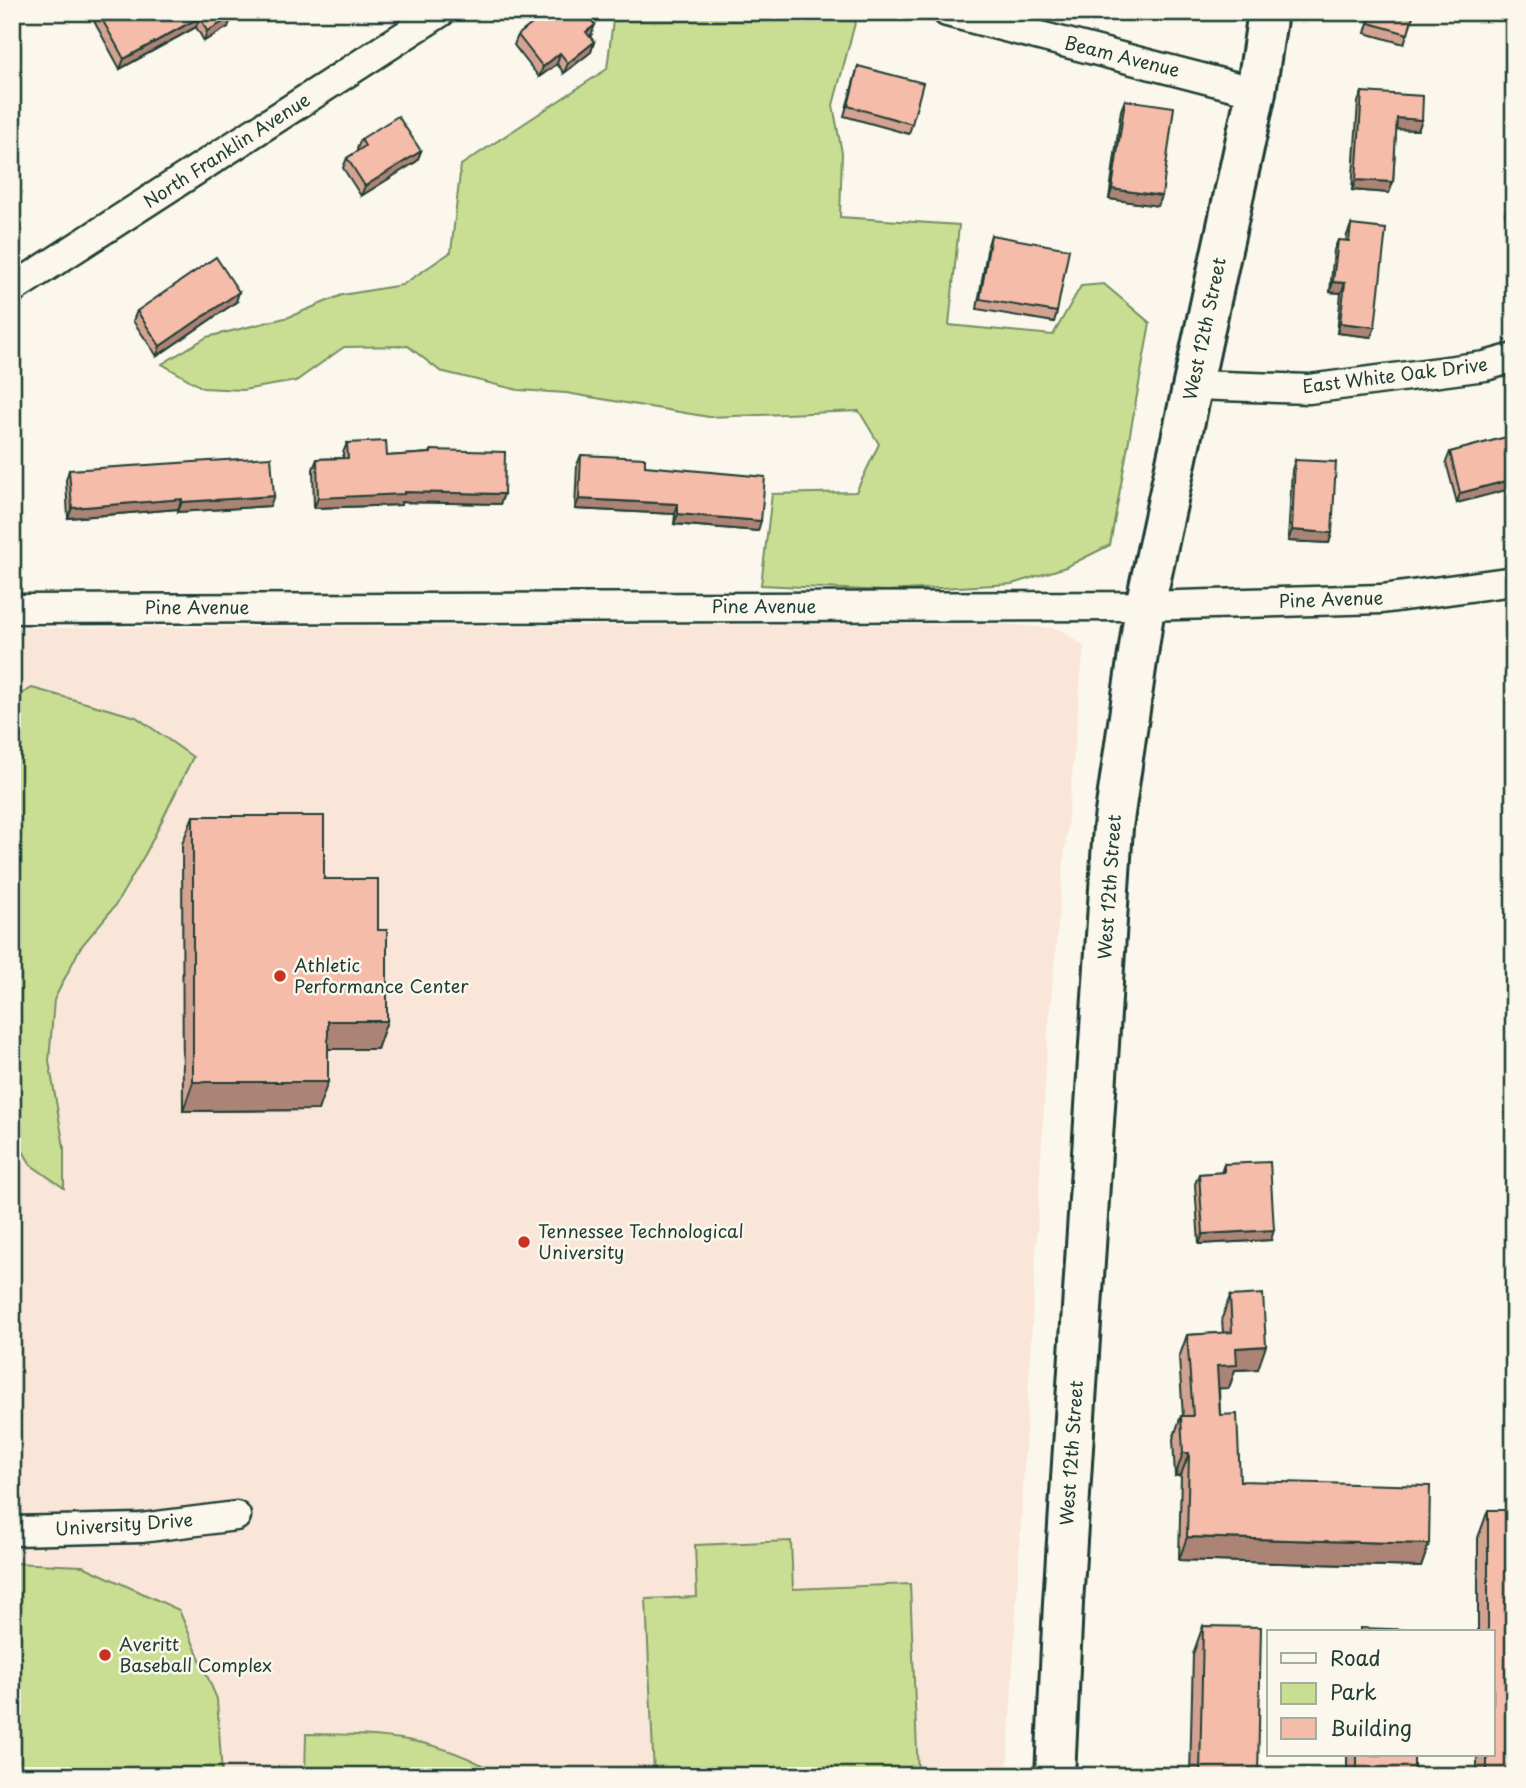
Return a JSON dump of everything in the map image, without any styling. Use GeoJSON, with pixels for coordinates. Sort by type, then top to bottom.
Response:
{"type":"FeatureCollection","features":[{"type":"Feature","properties":{"kind":"main road","name":"West 12th Street"},"geometry":{"type":"LineString","coordinates":[[1055,1776],[1063,1603],[1113,827],[1145,606],[1256,92],[1268,12]]}},
{"type":"Feature","properties":{"kind":"street","name":"North Franklin Avenue"},"geometry":{"type":"LineString","coordinates":[[12,289],[441,12]]}},
{"type":"Feature","properties":{"kind":"street","name":"Beam Avenue"},"geometry":{"type":"LineString","coordinates":[[947,12],[1256,92]]}},
{"type":"Feature","properties":{"kind":"street","name":"East White Oak Drive"},"geometry":{"type":"LineString","coordinates":[[1193,386],[1309,389],[1485,366],[1514,358]]}},
{"type":"Feature","properties":{"kind":"street","name":"Pine Avenue"},"geometry":{"type":"LineString","coordinates":[[12,608],[1145,606],[1382,600],[1514,581]]}},
{"type":"Feature","properties":{"kind":"street","name":"University Drive"},"geometry":{"type":"LineString","coordinates":[[12,1531],[141,1528],[236,1516]]}},
{"type":"Feature","properties":{"kind":"shaded area","name":"Tennessee Technological University"},"geometry":{"type":"Polygon","coordinates":[[[1007,624],[1059,629],[1084,646],[1048,1032],[1007,1776],[12,1776],[12,628],[1007,624]]]}},
{"type":"Feature","properties":{"kind":"green space"},"geometry":{"type":"Polygon","coordinates":[[[614,12],[858,12],[833,105],[842,153],[840,217],[959,225],[949,325],[1053,335],[1081,286],[1104,284],[1150,323],[1110,545],[1066,567],[1012,584],[886,591],[761,585],[772,494],[856,492],[879,444],[859,411],[709,417],[566,393],[518,390],[440,371],[408,346],[344,347],[296,381],[243,390],[203,388],[162,364],[207,337],[289,317],[342,295],[402,285],[451,252],[461,165],[607,69],[614,12]]]}},
{"type":"Feature","properties":{"kind":"green space"},"geometry":{"type":"Polygon","coordinates":[[[32,688],[136,717],[193,757],[147,851],[115,906],[80,948],[54,1000],[49,1061],[64,1147],[64,1188],[31,1165],[12,1132],[12,699],[32,688]]]}},
{"type":"Feature","properties":{"kind":"green space"},"geometry":{"type":"Polygon","coordinates":[[[791,1541],[793,1589],[910,1584],[918,1776],[654,1776],[646,1599],[697,1597],[695,1545],[791,1541]]]}},
{"type":"Feature","properties":{"kind":"green space","name":"Averitt Baseball Complex"},"geometry":{"type":"Polygon","coordinates":[[[12,1563],[83,1566],[179,1610],[217,1699],[222,1776],[12,1776],[12,1563]]]}},
{"type":"Feature","properties":{"kind":"green space"},"geometry":{"type":"Polygon","coordinates":[[[306,1734],[383,1737],[431,1745],[478,1763],[501,1776],[305,1776],[306,1734]]]}},
{"type":"Feature","properties":{"kind":"building"},"geometry":{"type":"Polygon","coordinates":[[[98,12],[229,12],[232,17],[207,31],[200,17],[124,59],[98,12]]]}},
{"type":"Feature","properties":{"kind":"building"},"geometry":{"type":"Polygon","coordinates":[[[547,12],[585,12],[595,25],[586,32],[594,42],[568,63],[560,53],[543,67],[518,35],[547,12]]]}},
{"type":"Feature","properties":{"kind":"building"},"geometry":{"type":"Polygon","coordinates":[[[1372,12],[1414,12],[1408,34],[1369,23],[1372,12]]]}},
{"type":"Feature","properties":{"kind":"building"},"geometry":{"type":"Polygon","coordinates":[[[858,66],[923,83],[912,124],[848,106],[858,66]]]}},
{"type":"Feature","properties":{"kind":"building"},"geometry":{"type":"Polygon","coordinates":[[[1362,92],[1423,96],[1422,120],[1397,118],[1393,182],[1356,180],[1362,92]]]}},
{"type":"Feature","properties":{"kind":"building"},"geometry":{"type":"Polygon","coordinates":[[[1125,100],[1174,107],[1162,196],[1112,189],[1125,100]]]}},
{"type":"Feature","properties":{"kind":"building"},"geometry":{"type":"Polygon","coordinates":[[[398,116],[421,151],[365,186],[347,158],[365,146],[361,139],[398,116]]]}},
{"type":"Feature","properties":{"kind":"building"},"geometry":{"type":"Polygon","coordinates":[[[1514,202],[1514,229],[1509,203],[1514,202]]]}},
{"type":"Feature","properties":{"kind":"building"},"geometry":{"type":"Polygon","coordinates":[[[1351,225],[1386,229],[1375,327],[1340,323],[1345,283],[1333,282],[1338,240],[1349,241],[1351,225]]]}},
{"type":"Feature","properties":{"kind":"building"},"geometry":{"type":"Polygon","coordinates":[[[991,235],[1069,249],[1057,312],[980,299],[991,235]]]}},
{"type":"Feature","properties":{"kind":"building"},"geometry":{"type":"Polygon","coordinates":[[[216,257],[239,292],[160,346],[137,311],[216,257]]]}},
{"type":"Feature","properties":{"kind":"building"},"geometry":{"type":"Polygon","coordinates":[[[1514,435],[1514,479],[1460,493],[1450,452],[1514,435]]]}},
{"type":"Feature","properties":{"kind":"building"},"geometry":{"type":"Polygon","coordinates":[[[386,441],[387,456],[431,453],[431,450],[505,452],[504,494],[404,492],[318,498],[317,459],[348,458],[347,443],[386,441]]]}},
{"type":"Feature","properties":{"kind":"building"},"geometry":{"type":"Polygon","coordinates":[[[581,455],[645,458],[645,466],[765,477],[761,521],[678,514],[678,504],[579,499],[581,455]]]}},
{"type":"Feature","properties":{"kind":"building"},"geometry":{"type":"Polygon","coordinates":[[[271,457],[274,496],[182,502],[182,499],[72,508],[69,470],[271,457]]]}},
{"type":"Feature","properties":{"kind":"building"},"geometry":{"type":"Polygon","coordinates":[[[1295,460],[1336,462],[1332,533],[1292,530],[1295,460]]]}},
{"type":"Feature","properties":{"kind":"building"},"geometry":{"type":"Polygon","coordinates":[[[13,472],[17,513],[12,513],[13,472]]]}},
{"type":"Feature","properties":{"kind":"building","name":"Athletic Performance Center"},"geometry":{"type":"Polygon","coordinates":[[[193,816],[324,816],[324,879],[378,879],[378,930],[387,930],[387,1021],[328,1021],[328,1082],[193,1082],[193,816]]]}},
{"type":"Feature","properties":{"kind":"building"},"geometry":{"type":"Polygon","coordinates":[[[1270,1162],[1274,1230],[1203,1234],[1199,1174],[1224,1172],[1224,1164],[1270,1162]]]}},
{"type":"Feature","properties":{"kind":"building"},"geometry":{"type":"Polygon","coordinates":[[[1263,1294],[1266,1346],[1236,1348],[1237,1365],[1217,1366],[1220,1415],[1237,1414],[1240,1481],[1430,1486],[1429,1544],[1187,1537],[1189,1453],[1183,1453],[1181,1416],[1193,1416],[1187,1335],[1232,1332],[1230,1296],[1263,1294]]]}},
{"type":"Feature","properties":{"kind":"building"},"geometry":{"type":"Polygon","coordinates":[[[1488,1510],[1514,1510],[1514,1776],[1487,1776],[1487,1756],[1494,1756],[1494,1630],[1488,1630],[1488,1510]]]}},
{"type":"Feature","properties":{"kind":"building"},"geometry":{"type":"Polygon","coordinates":[[[1203,1626],[1261,1627],[1258,1776],[1200,1776],[1203,1626]]]}},
{"type":"Feature","properties":{"kind":"building"},"geometry":{"type":"Polygon","coordinates":[[[1360,1628],[1417,1630],[1360,1630],[1360,1628]]]}},
{"type":"Feature","properties":{"kind":"building"},"geometry":{"type":"Polygon","coordinates":[[[1357,1756],[1414,1756],[1414,1776],[1357,1776],[1357,1756]]]}},
{"type":"Feature","properties":{"kind":"place","name":"Athletic Performance Center"},"geometry":{"type":"Point","coordinates":[280,976]}},
{"type":"Feature","properties":{"kind":"place","name":"Tennessee Technological University"},"geometry":{"type":"Point","coordinates":[524,1242]}},
{"type":"Feature","properties":{"kind":"place","name":"Averitt Baseball Complex"},"geometry":{"type":"Point","coordinates":[105,1655]}}]}
